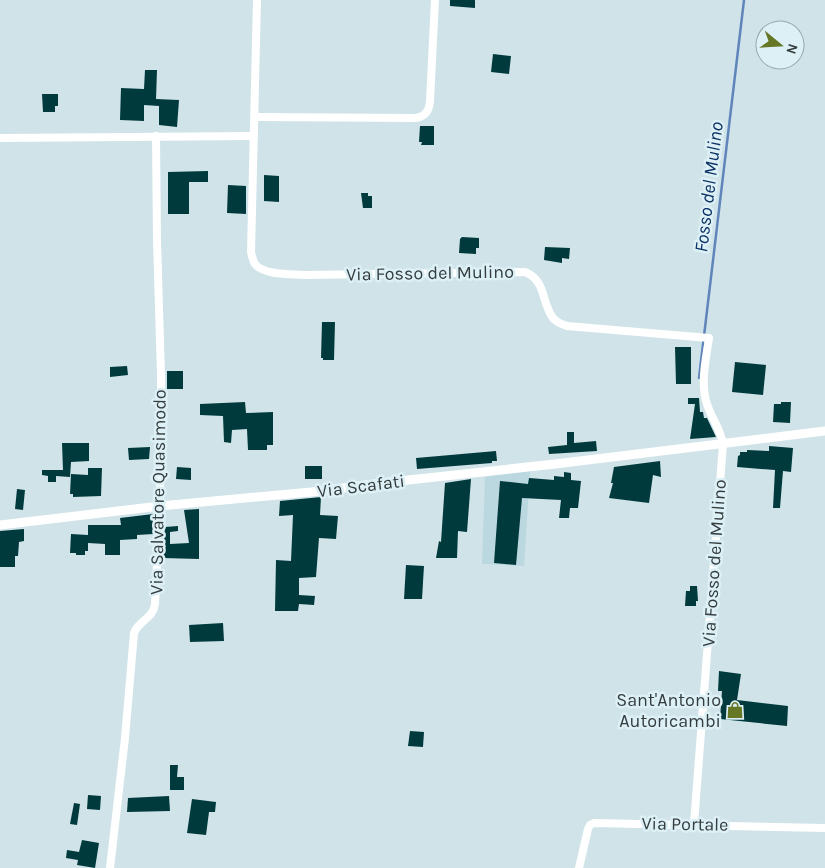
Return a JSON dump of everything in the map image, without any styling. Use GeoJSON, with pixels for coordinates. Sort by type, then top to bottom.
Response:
{"type":"FeatureCollection","features":[{"type":"Feature","properties":{"kind":"street","name":"Via Fosso del Mulino"},"geometry":{"type":"LineString","coordinates":[[257,0],[251,252],[254,263],[259,268],[271,272],[304,275],[525,272],[533,275],[538,282],[553,318],[567,326],[709,338],[704,384],[707,404],[721,433],[723,444],[694,824]]}},
{"type":"Feature","properties":{"kind":"street"},"geometry":{"type":"LineString","coordinates":[[255,118],[416,118],[426,114],[430,101],[434,0]]}},
{"type":"Feature","properties":{"kind":"street","name":"Via Salvatore Quasimodo"},"geometry":{"type":"LineString","coordinates":[[110,868],[125,738],[134,633],[140,623],[151,616],[155,604],[160,506],[161,375],[156,240],[156,136]]}},
{"type":"Feature","properties":{"kind":"street"},"geometry":{"type":"LineString","coordinates":[[0,138],[254,136]]}},
{"type":"Feature","properties":{"kind":"street","name":"Via Scafati"},"geometry":{"type":"LineString","coordinates":[[0,525],[160,506],[311,492],[825,431]]}},
{"type":"Feature","properties":{"kind":"street","name":"Via Portale"},"geometry":{"type":"LineString","coordinates":[[579,868],[588,829],[594,823],[825,828]]}},
{"type":"Feature","properties":{"kind":"shaded area"},"geometry":{"type":"Polygon","coordinates":[[[530,471],[524,566],[482,564],[485,477],[530,471]]]}},
{"type":"Feature","properties":{"kind":"building"},"geometry":{"type":"Polygon","coordinates":[[[450,0],[475,0],[475,8],[450,6],[450,0]]]}},
{"type":"Feature","properties":{"kind":"building"},"geometry":{"type":"Polygon","coordinates":[[[493,54],[511,56],[509,74],[491,72],[493,54]]]}},
{"type":"Feature","properties":{"kind":"building"},"geometry":{"type":"Polygon","coordinates":[[[145,70],[157,70],[156,99],[179,100],[177,127],[159,125],[159,106],[144,105],[144,121],[120,120],[121,88],[144,89],[145,70]]]}},
{"type":"Feature","properties":{"kind":"building"},"geometry":{"type":"Polygon","coordinates":[[[42,94],[58,94],[58,106],[55,106],[55,112],[43,112],[42,94]]]}},
{"type":"Feature","properties":{"kind":"building"},"geometry":{"type":"Polygon","coordinates":[[[420,126],[434,126],[434,145],[421,145],[422,142],[419,142],[420,126]]]}},
{"type":"Feature","properties":{"kind":"building"},"geometry":{"type":"Polygon","coordinates":[[[208,171],[208,182],[189,182],[189,214],[168,214],[168,172],[208,171]]]}},
{"type":"Feature","properties":{"kind":"building"},"geometry":{"type":"Polygon","coordinates":[[[264,175],[279,176],[279,202],[264,201],[264,175]]]}},
{"type":"Feature","properties":{"kind":"building"},"geometry":{"type":"Polygon","coordinates":[[[228,185],[246,186],[246,214],[227,213],[228,185]]]}},
{"type":"Feature","properties":{"kind":"building"},"geometry":{"type":"Polygon","coordinates":[[[361,193],[368,193],[368,196],[372,196],[372,208],[363,208],[361,193]]]}},
{"type":"Feature","properties":{"kind":"building"},"geometry":{"type":"Polygon","coordinates":[[[462,237],[479,238],[479,248],[476,248],[476,254],[459,253],[460,239],[462,237]]]}},
{"type":"Feature","properties":{"kind":"building"},"geometry":{"type":"Polygon","coordinates":[[[545,247],[570,248],[569,259],[562,258],[562,263],[544,260],[545,247]]]}},
{"type":"Feature","properties":{"kind":"building"},"geometry":{"type":"Polygon","coordinates":[[[322,322],[335,322],[334,360],[323,360],[321,358],[322,322]]]}},
{"type":"Feature","properties":{"kind":"building"},"geometry":{"type":"Polygon","coordinates":[[[675,347],[691,347],[691,384],[676,384],[675,347]]]}},
{"type":"Feature","properties":{"kind":"building"},"geometry":{"type":"Polygon","coordinates":[[[735,362],[766,365],[763,395],[732,392],[735,362]]]}},
{"type":"Feature","properties":{"kind":"building"},"geometry":{"type":"Polygon","coordinates":[[[127,366],[128,375],[110,377],[110,367],[127,366]]]}},
{"type":"Feature","properties":{"kind":"building"},"geometry":{"type":"Polygon","coordinates":[[[167,371],[183,371],[183,389],[167,389],[167,371]]]}},
{"type":"Feature","properties":{"kind":"building"},"geometry":{"type":"Polygon","coordinates":[[[688,398],[699,398],[700,412],[703,412],[704,418],[707,418],[716,437],[690,439],[695,404],[688,404],[688,398]]]}},
{"type":"Feature","properties":{"kind":"building"},"geometry":{"type":"Polygon","coordinates":[[[245,402],[246,413],[273,412],[273,445],[267,445],[267,450],[248,450],[247,429],[232,430],[231,443],[224,442],[223,416],[200,415],[200,404],[245,402]]]}},
{"type":"Feature","properties":{"kind":"building"},"geometry":{"type":"Polygon","coordinates":[[[781,402],[791,402],[790,423],[773,422],[774,404],[781,404],[781,402]]]}},
{"type":"Feature","properties":{"kind":"building"},"geometry":{"type":"Polygon","coordinates":[[[567,432],[574,432],[574,443],[596,441],[597,451],[549,454],[548,447],[567,445],[567,432]]]}},
{"type":"Feature","properties":{"kind":"building"},"geometry":{"type":"Polygon","coordinates":[[[62,443],[89,443],[89,461],[71,462],[70,477],[56,476],[56,482],[48,482],[48,476],[42,475],[42,470],[63,470],[62,443]]]}},
{"type":"Feature","properties":{"kind":"building"},"geometry":{"type":"Polygon","coordinates":[[[769,446],[793,448],[791,472],[783,471],[780,508],[773,508],[775,470],[737,467],[740,452],[747,452],[747,450],[769,451],[769,446]]]}},
{"type":"Feature","properties":{"kind":"building"},"geometry":{"type":"Polygon","coordinates":[[[150,447],[149,459],[129,460],[128,448],[150,447]]]}},
{"type":"Feature","properties":{"kind":"building"},"geometry":{"type":"Polygon","coordinates":[[[496,451],[497,461],[492,461],[492,463],[417,469],[416,458],[496,451]]]}},
{"type":"Feature","properties":{"kind":"building"},"geometry":{"type":"Polygon","coordinates":[[[660,461],[661,477],[653,475],[649,503],[609,498],[613,483],[611,483],[614,467],[660,461]]]}},
{"type":"Feature","properties":{"kind":"building"},"geometry":{"type":"Polygon","coordinates":[[[305,466],[322,466],[322,479],[305,479],[305,466]]]}},
{"type":"Feature","properties":{"kind":"building"},"geometry":{"type":"Polygon","coordinates":[[[177,467],[191,468],[191,480],[176,479],[177,467]]]}},
{"type":"Feature","properties":{"kind":"building"},"geometry":{"type":"Polygon","coordinates":[[[88,468],[102,468],[101,496],[73,497],[73,494],[70,494],[71,474],[88,475],[88,468]]]}},
{"type":"Feature","properties":{"kind":"building"},"geometry":{"type":"Polygon","coordinates":[[[564,472],[571,473],[571,480],[581,481],[578,508],[570,508],[569,518],[559,518],[561,500],[522,498],[516,565],[494,563],[500,481],[528,484],[529,478],[554,480],[554,476],[564,477],[564,472]]]}},
{"type":"Feature","properties":{"kind":"building"},"geometry":{"type":"Polygon","coordinates":[[[471,479],[467,532],[458,531],[457,558],[436,558],[439,541],[441,542],[445,483],[471,479]]]}},
{"type":"Feature","properties":{"kind":"building"},"geometry":{"type":"Polygon","coordinates":[[[17,489],[25,490],[23,510],[15,509],[17,489]]]}},
{"type":"Feature","properties":{"kind":"building"},"geometry":{"type":"Polygon","coordinates":[[[321,497],[320,515],[338,516],[336,539],[319,538],[316,577],[299,578],[299,595],[315,596],[314,605],[299,604],[298,611],[275,611],[276,560],[291,561],[293,515],[279,516],[280,501],[321,497]]]}},
{"type":"Feature","properties":{"kind":"building"},"geometry":{"type":"Polygon","coordinates":[[[199,509],[199,559],[163,558],[165,527],[178,526],[178,531],[170,532],[170,544],[189,543],[184,510],[199,509]]]}},
{"type":"Feature","properties":{"kind":"building"},"geometry":{"type":"Polygon","coordinates":[[[153,514],[153,534],[137,535],[137,539],[120,540],[120,555],[105,555],[105,544],[88,543],[88,551],[85,551],[85,555],[70,553],[71,534],[88,535],[88,525],[121,525],[120,518],[153,514]]]}},
{"type":"Feature","properties":{"kind":"building"},"geometry":{"type":"Polygon","coordinates":[[[24,529],[24,541],[19,542],[18,556],[15,556],[15,567],[0,567],[0,531],[24,529]]]}},
{"type":"Feature","properties":{"kind":"building"},"geometry":{"type":"Polygon","coordinates":[[[406,565],[424,566],[422,599],[404,599],[406,565]]]}},
{"type":"Feature","properties":{"kind":"building"},"geometry":{"type":"Polygon","coordinates":[[[690,586],[697,586],[698,601],[696,601],[696,606],[685,606],[686,591],[690,591],[690,586]]]}},
{"type":"Feature","properties":{"kind":"building"},"geometry":{"type":"Polygon","coordinates":[[[223,623],[224,641],[190,642],[189,625],[223,623]]]}},
{"type":"Feature","properties":{"kind":"building"},"geometry":{"type":"Polygon","coordinates":[[[719,671],[741,674],[737,700],[788,706],[787,726],[720,719],[722,691],[718,691],[719,671]]]}},
{"type":"Feature","properties":{"kind":"building"},"geometry":{"type":"Polygon","coordinates":[[[410,731],[424,732],[423,747],[408,746],[410,731]]]}},
{"type":"Feature","properties":{"kind":"building"},"geometry":{"type":"Polygon","coordinates":[[[170,765],[178,765],[177,777],[184,777],[184,790],[170,790],[170,765]]]}},
{"type":"Feature","properties":{"kind":"building"},"geometry":{"type":"Polygon","coordinates":[[[88,795],[101,796],[100,810],[87,809],[88,795]]]}},
{"type":"Feature","properties":{"kind":"building"},"geometry":{"type":"Polygon","coordinates":[[[169,796],[170,811],[127,812],[128,798],[169,796]]]}},
{"type":"Feature","properties":{"kind":"building"},"geometry":{"type":"Polygon","coordinates":[[[192,799],[216,802],[215,812],[209,812],[206,835],[187,833],[192,799]]]}},
{"type":"Feature","properties":{"kind":"building"},"geometry":{"type":"Polygon","coordinates":[[[74,803],[80,804],[77,825],[70,824],[74,803]]]}},
{"type":"Feature","properties":{"kind":"building"},"geometry":{"type":"Polygon","coordinates":[[[82,840],[99,843],[95,868],[77,865],[78,860],[66,858],[67,850],[79,852],[82,840]]]}},
{"type":"Feature","properties":{"kind":"waterway","name":"Fosso del Mulino"},"geometry":{"type":"LineString","coordinates":[[699,378],[744,0]]}},
{"type":"Feature","properties":{"kind":"place","name":"Sant'Antonio Autoricambi"},"geometry":{"type":"Point","coordinates":[735,710]}}]}
